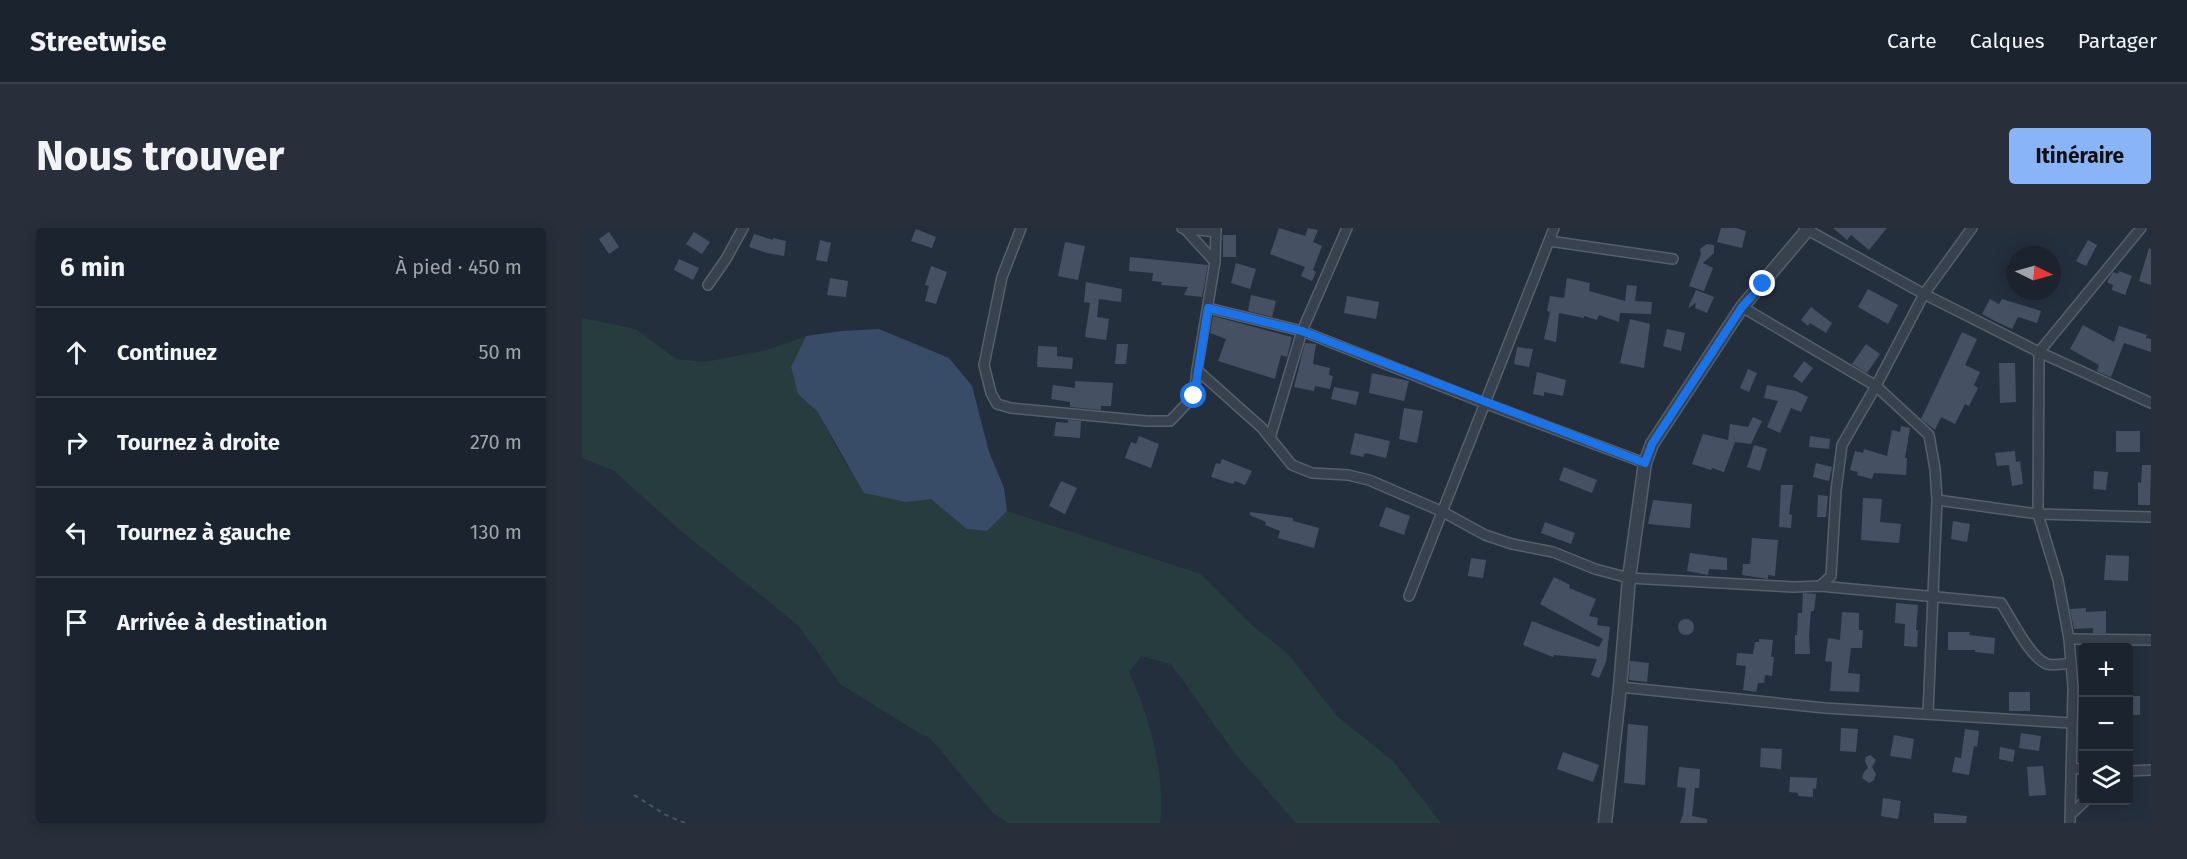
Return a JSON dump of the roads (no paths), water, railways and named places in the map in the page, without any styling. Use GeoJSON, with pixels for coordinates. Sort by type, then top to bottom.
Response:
{"type":"FeatureCollection","features":[{"type":"Feature","properties":{"kind":"street"},"geometry":{"type":"LineString","coordinates":[[708,285],[726,259],[742,228]]}},
{"type":"Feature","properties":{"kind":"street"},"geometry":{"type":"LineString","coordinates":[[1021,228],[1002,277],[984,365],[991,393],[997,405],[1147,422],[1170,421],[1194,396],[1215,262],[1216,230],[1179,228]]}},
{"type":"Feature","properties":{"kind":"street"},"geometry":{"type":"LineString","coordinates":[[1270,438],[1302,331],[1347,228]]}},
{"type":"Feature","properties":{"kind":"street"},"geometry":{"type":"LineString","coordinates":[[1409,596],[1554,228]]}},
{"type":"Feature","properties":{"kind":"street"},"geometry":{"type":"LineString","coordinates":[[1820,586],[1831,576],[1836,491],[1842,445],[1924,294],[1972,228]]}},
{"type":"Feature","properties":{"kind":"street"},"geometry":{"type":"LineString","coordinates":[[2071,818],[2073,687],[2071,663],[2058,580],[2038,514],[2039,352],[2141,228]]}},
{"type":"Feature","properties":{"kind":"street"},"geometry":{"type":"LineString","coordinates":[[1185,229],[1215,262]]}},
{"type":"Feature","properties":{"kind":"street"},"geometry":{"type":"LineString","coordinates":[[1605,823],[1629,578],[1645,463],[1652,444],[1742,307],[1807,229],[1924,294],[2039,352],[2151,404]]}},
{"type":"Feature","properties":{"kind":"street"},"geometry":{"type":"LineString","coordinates":[[1549,241],[1672,260]]}},
{"type":"Feature","properties":{"kind":"street"},"geometry":{"type":"LineString","coordinates":[[1742,307],[1876,386],[1929,435],[1935,469],[1937,500],[1928,714]]}},
{"type":"Feature","properties":{"kind":"street"},"geometry":{"type":"LineString","coordinates":[[1208,308],[1302,331],[1645,463]]}},
{"type":"Feature","properties":{"kind":"street"},"geometry":{"type":"LineString","coordinates":[[1197,370],[1262,428],[1292,465],[1312,473],[1348,475],[1369,480],[1443,512],[1485,535],[1512,544],[1553,552],[1595,569],[1629,578],[1794,587],[1820,586],[2001,603],[2033,656],[2048,664],[2071,663]]}},
{"type":"Feature","properties":{"kind":"street"},"geometry":{"type":"LineString","coordinates":[[1937,500],[2038,514],[2151,517]]}},
{"type":"Feature","properties":{"kind":"street"},"geometry":{"type":"LineString","coordinates":[[2068,639],[2151,640]]}},
{"type":"Feature","properties":{"kind":"street"},"geometry":{"type":"LineString","coordinates":[[1620,687],[1825,708],[2071,723]]}},
{"type":"Feature","properties":{"kind":"street"},"geometry":{"type":"LineString","coordinates":[[2071,768],[2079,769]]}},
{"type":"Feature","properties":{"kind":"street"},"geometry":{"type":"LineString","coordinates":[[2133,771],[2151,770]]}},
{"type":"Feature","properties":{"kind":"street"},"geometry":{"type":"LineString","coordinates":[[2071,818],[2082,805]]}},
{"type":"Feature","properties":{"kind":"water"},"geometry":{"type":"Polygon","coordinates":[[[879,329],[949,358],[972,386],[989,452],[1004,488],[1007,511],[987,531],[967,529],[931,499],[906,502],[864,493],[817,411],[798,394],[791,367],[806,336],[879,329]]]}}]}
